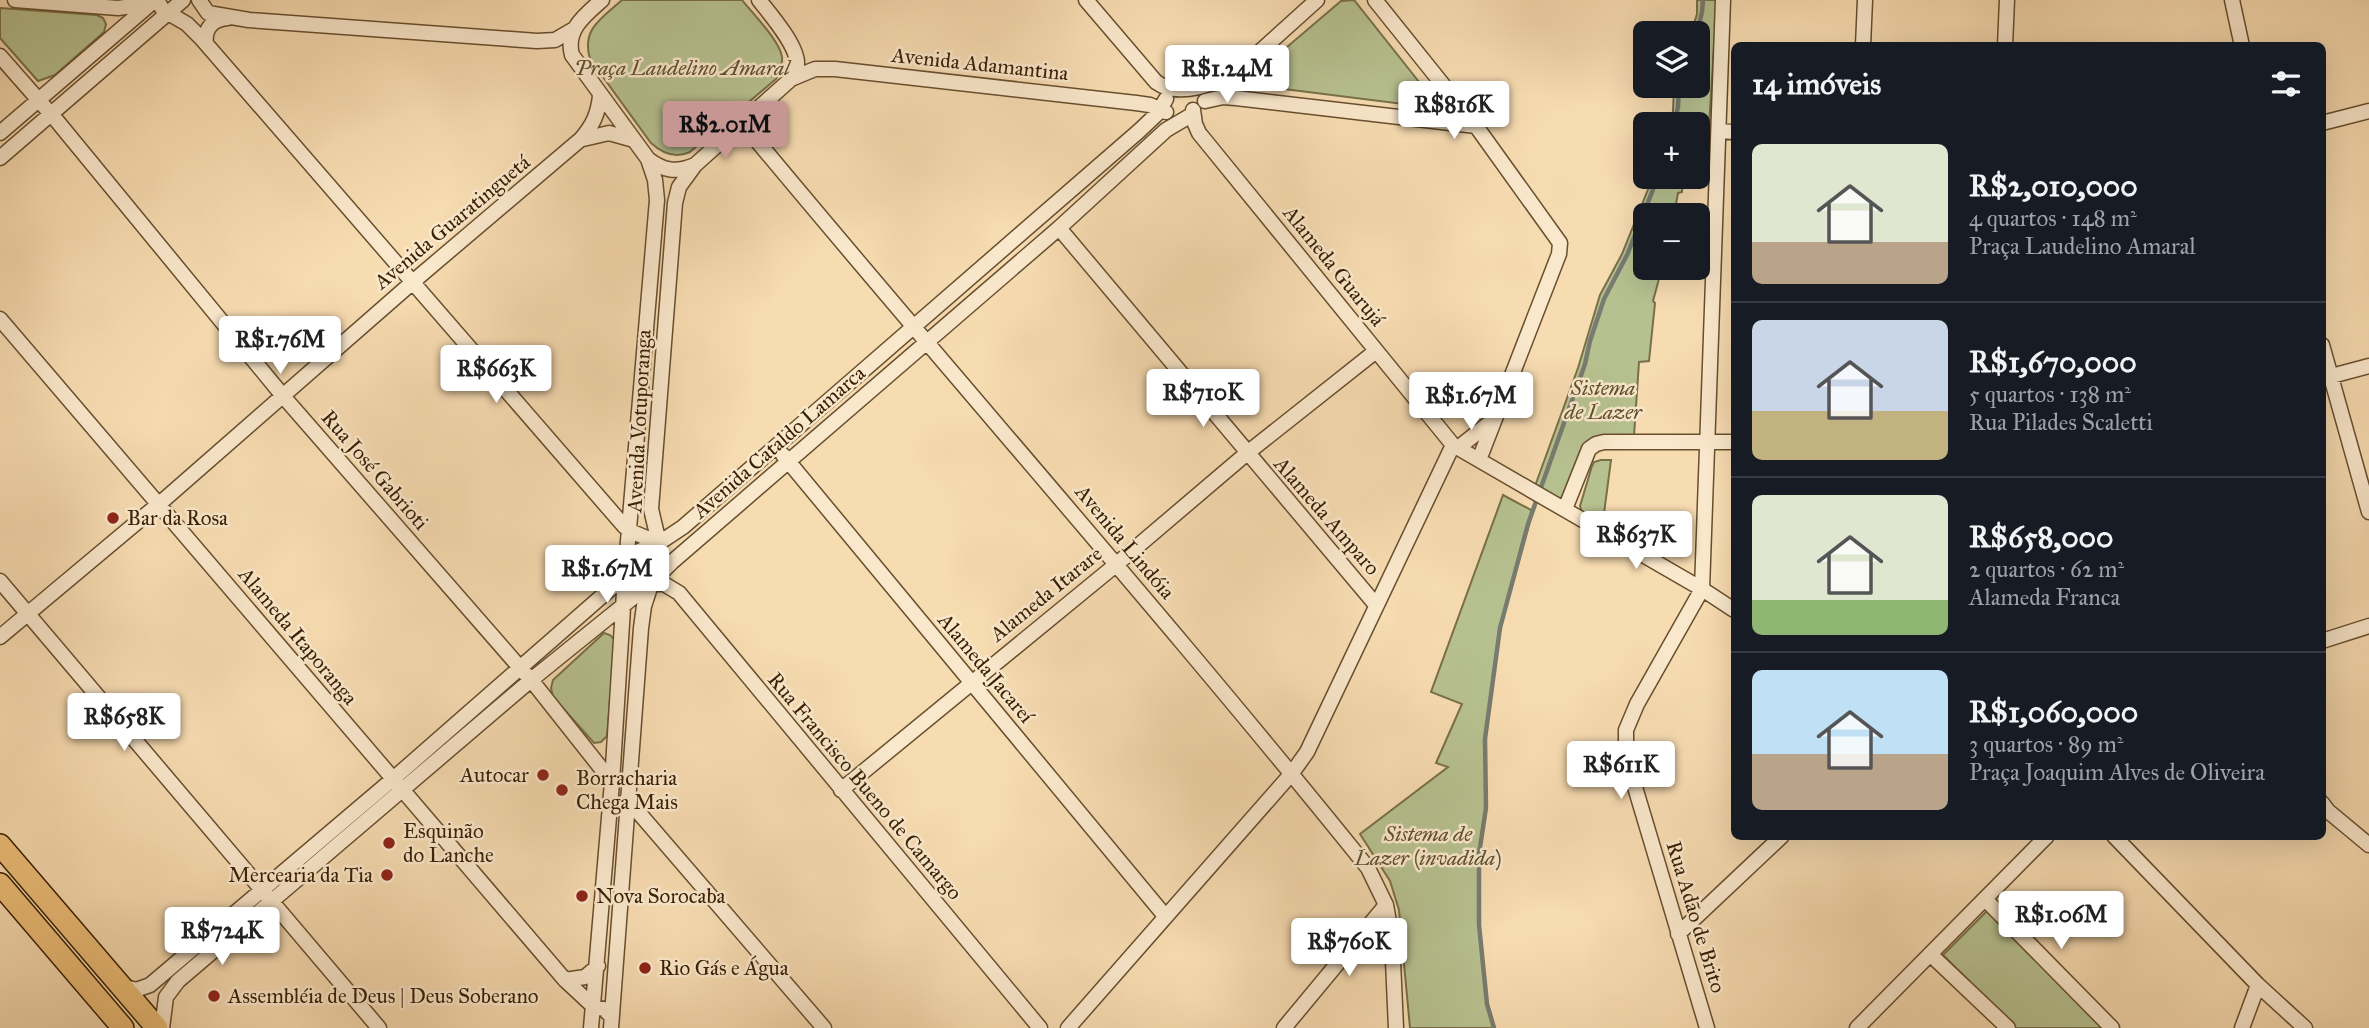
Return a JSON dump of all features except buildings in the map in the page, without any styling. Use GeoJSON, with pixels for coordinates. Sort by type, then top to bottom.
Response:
{"type":"FeatureCollection","features":[{"type":"Feature","properties":{"kind":"main road"},"geometry":{"type":"LineString","coordinates":[[0,845],[159,1028]]}},
{"type":"Feature","properties":{"kind":"main road"},"geometry":{"type":"LineString","coordinates":[[0,884],[123,1028]]}},
{"type":"Feature","properties":{"kind":"street"},"geometry":{"type":"LineString","coordinates":[[15,0],[118,8],[140,6],[155,1]]}},
{"type":"Feature","properties":{"kind":"street"},"geometry":{"type":"LineString","coordinates":[[0,158],[185,0],[208,13],[230,18],[548,41],[562,38],[574,29]]}},
{"type":"Feature","properties":{"kind":"street"},"geometry":{"type":"LineString","coordinates":[[199,0],[208,13]]}},
{"type":"Feature","properties":{"kind":"street"},"geometry":{"type":"LineString","coordinates":[[601,0],[574,29],[569,44],[572,55],[648,159],[659,168],[671,171],[695,165],[791,79],[797,66],[795,50],[772,6],[759,0]]}},
{"type":"Feature","properties":{"kind":"street"},"geometry":{"type":"LineString","coordinates":[[1086,0],[1156,82],[1179,90],[1191,96],[1191,113],[1177,120],[1170,116],[1164,106],[1170,93],[1179,90]]}},
{"type":"Feature","properties":{"kind":"street","name":"Avenida Cataldo Lamarca"},"geometry":{"type":"LineString","coordinates":[[159,1028],[166,997],[178,981],[531,680],[639,594],[1059,228],[1166,130],[1205,101],[1317,0]]}},
{"type":"Feature","properties":{"kind":"street"},"geometry":{"type":"LineString","coordinates":[[1375,0],[1476,126],[1560,243],[1559,254],[1479,460]]}},
{"type":"Feature","properties":{"kind":"street"},"geometry":{"type":"LineString","coordinates":[[1702,589],[1724,0]]}},
{"type":"Feature","properties":{"kind":"street"},"geometry":{"type":"LineString","coordinates":[[1863,42],[1865,0]]}},
{"type":"Feature","properties":{"kind":"street"},"geometry":{"type":"LineString","coordinates":[[2005,42],[2007,0]]}},
{"type":"Feature","properties":{"kind":"street"},"geometry":{"type":"LineString","coordinates":[[2232,0],[2241,42]]}},
{"type":"Feature","properties":{"kind":"street"},"geometry":{"type":"LineString","coordinates":[[155,1],[163,10],[187,24],[205,44],[630,531],[659,543]]}},
{"type":"Feature","properties":{"kind":"street"},"geometry":{"type":"LineString","coordinates":[[0,133],[155,1]]}},
{"type":"Feature","properties":{"kind":"street"},"geometry":{"type":"LineString","coordinates":[[205,44],[207,30],[213,22],[230,18]]}},
{"type":"Feature","properties":{"kind":"street","name":"Rua José Gabrioti"},"geometry":{"type":"LineString","coordinates":[[0,56],[283,396],[521,668],[612,782]]}},
{"type":"Feature","properties":{"kind":"street","name":"Avenida Adamantina"},"geometry":{"type":"LineString","coordinates":[[791,79],[816,69],[835,69],[1164,106]]}},
{"type":"Feature","properties":{"kind":"street","name":"Avenida Cataldo Lamarca"},"geometry":{"type":"LineString","coordinates":[[1179,90],[1219,80],[1240,69]]}},
{"type":"Feature","properties":{"kind":"street","name":"Avenida Guaratinguetá"},"geometry":{"type":"LineString","coordinates":[[0,637],[581,139],[593,124],[599,110],[600,96]]}},
{"type":"Feature","properties":{"kind":"street"},"geometry":{"type":"LineString","coordinates":[[1205,101],[1223,97],[1236,98],[1476,126]]}},
{"type":"Feature","properties":{"kind":"street"},"geometry":{"type":"LineString","coordinates":[[1437,121],[1449,116],[1453,110],[1453,97]]}},
{"type":"Feature","properties":{"kind":"street","name":"Avenida Cataldo Lamarca"},"geometry":{"type":"LineString","coordinates":[[121,986],[135,990],[150,985],[625,582],[639,551],[659,543],[683,527],[914,329],[1164,106]]}},
{"type":"Feature","properties":{"kind":"street"},"geometry":{"type":"LineString","coordinates":[[2326,121],[2369,111]]}},
{"type":"Feature","properties":{"kind":"street","name":"Alameda Guarujá"},"geometry":{"type":"LineString","coordinates":[[1191,113],[1199,133],[1455,447]]}},
{"type":"Feature","properties":{"kind":"street","name":"Avenida Lindóia"},"geometry":{"type":"LineString","coordinates":[[750,115],[751,129],[758,142],[914,329],[1117,564],[1368,868],[1386,905],[1392,939],[1396,1028]]}},
{"type":"Feature","properties":{"kind":"street"},"geometry":{"type":"LineString","coordinates":[[1719,131],[1731,132]]}},
{"type":"Feature","properties":{"kind":"street"},"geometry":{"type":"LineString","coordinates":[[581,139],[609,133],[634,140]]}},
{"type":"Feature","properties":{"kind":"street","name":"Avenida Votuporanga"},"geometry":{"type":"LineString","coordinates":[[592,1018],[657,201],[655,180],[648,159]]}},
{"type":"Feature","properties":{"kind":"street","name":"Avenida Votuporanga"},"geometry":{"type":"LineString","coordinates":[[611,1022],[643,613],[659,561],[659,543],[651,509],[675,203],[679,187],[695,165]]}},
{"type":"Feature","properties":{"kind":"street","name":"Alameda Amparo"},"geometry":{"type":"LineString","coordinates":[[1059,228],[1246,454],[1376,605]]}},
{"type":"Feature","properties":{"kind":"street","name":"Alameda Itaporanga"},"geometry":{"type":"LineString","coordinates":[[0,319],[565,980],[592,1018]]}},
{"type":"Feature","properties":{"kind":"street","name":"Alameda Itarare"},"geometry":{"type":"LineString","coordinates":[[841,790],[1117,564],[1246,454],[1376,351]]}},
{"type":"Feature","properties":{"kind":"street"},"geometry":{"type":"LineString","coordinates":[[2369,366],[2327,377],[2369,512]]}},
{"type":"Feature","properties":{"kind":"street"},"geometry":{"type":"LineString","coordinates":[[1068,1028],[1292,773],[1307,752],[1455,447],[1495,418]]}},
{"type":"Feature","properties":{"kind":"street"},"geometry":{"type":"LineString","coordinates":[[1560,507],[1589,449],[1596,444],[1707,440],[1731,442]]}},
{"type":"Feature","properties":{"kind":"street","name":"Alameda Jacareí"},"geometry":{"type":"LineString","coordinates":[[776,446],[1164,916]]}},
{"type":"Feature","properties":{"kind":"street"},"geometry":{"type":"LineString","coordinates":[[1455,447],[1731,608]]}},
{"type":"Feature","properties":{"kind":"street"},"geometry":{"type":"LineString","coordinates":[[606,505],[623,503],[634,491]]}},
{"type":"Feature","properties":{"kind":"street","name":"Avenida Cataldo Lamarca"},"geometry":{"type":"LineString","coordinates":[[653,519],[663,527],[683,527]]}},
{"type":"Feature","properties":{"kind":"street"},"geometry":{"type":"LineString","coordinates":[[0,582],[274,901],[379,1028]]}},
{"type":"Feature","properties":{"kind":"street"},"geometry":{"type":"LineString","coordinates":[[625,582],[631,594],[639,594]]}},
{"type":"Feature","properties":{"kind":"street","name":"Rua Francisco Bueno de Camargo"},"geometry":{"type":"LineString","coordinates":[[651,583],[671,587],[682,596],[1040,1028]]}},
{"type":"Feature","properties":{"kind":"street","name":"Rua Adão de Brito"},"geometry":{"type":"LineString","coordinates":[[1702,589],[1637,704],[1626,730],[1626,757],[1707,1028]]}},
{"type":"Feature","properties":{"kind":"street"},"geometry":{"type":"LineString","coordinates":[[643,613],[650,600],[662,593],[682,596]]}},
{"type":"Feature","properties":{"kind":"street"},"geometry":{"type":"LineString","coordinates":[[598,627],[611,624],[618,627],[622,636]]}},
{"type":"Feature","properties":{"kind":"street"},"geometry":{"type":"LineString","coordinates":[[2326,640],[2369,626]]}},
{"type":"Feature","properties":{"kind":"street"},"geometry":{"type":"LineString","coordinates":[[627,799],[824,1028]]}},
{"type":"Feature","properties":{"kind":"street"},"geometry":{"type":"LineString","coordinates":[[2326,808],[2369,845]]}},
{"type":"Feature","properties":{"kind":"street"},"geometry":{"type":"LineString","coordinates":[[624,839],[634,828],[647,828],[655,832]]}},
{"type":"Feature","properties":{"kind":"street"},"geometry":{"type":"LineString","coordinates":[[1678,934],[1778,840]]}},
{"type":"Feature","properties":{"kind":"street"},"geometry":{"type":"LineString","coordinates":[[1857,1028],[2043,840]]}},
{"type":"Feature","properties":{"kind":"street"},"geometry":{"type":"LineString","coordinates":[[2118,840],[2259,985],[2305,1028]]}},
{"type":"Feature","properties":{"kind":"street"},"geometry":{"type":"LineString","coordinates":[[1985,899],[2112,1028]]}},
{"type":"Feature","properties":{"kind":"street"},"geometry":{"type":"LineString","coordinates":[[1284,1028],[1386,905]]}},
{"type":"Feature","properties":{"kind":"street"},"geometry":{"type":"LineString","coordinates":[[1930,954],[2008,1028]]}},
{"type":"Feature","properties":{"kind":"street"},"geometry":{"type":"LineString","coordinates":[[565,980],[585,976],[598,965]]}},
{"type":"Feature","properties":{"kind":"street"},"geometry":{"type":"LineString","coordinates":[[2242,1028],[2259,985]]}},
{"type":"Feature","properties":{"kind":"street","name":"Avenida Votuporanga"},"geometry":{"type":"LineString","coordinates":[[592,1018],[604,1009],[611,1022]]}},
{"type":"Feature","properties":{"kind":"green space","name":"Praça Laudelino Amaral"},"geometry":{"type":"Polygon","coordinates":[[[622,0],[742,0],[780,51],[782,63],[776,79],[690,152],[674,155],[660,150],[651,143],[590,59],[588,40],[591,32],[622,0]]]}},
{"type":"Feature","properties":{"kind":"green space"},"geometry":{"type":"Polygon","coordinates":[[[1354,0],[1427,92],[1426,100],[1419,106],[1253,85],[1253,76],[1341,1],[1354,0]]]}},
{"type":"Feature","properties":{"kind":"green space"},"geometry":{"type":"Polygon","coordinates":[[[1697,0],[1717,0],[1710,112],[1673,112],[1674,98],[1710,98],[1710,21],[1695,21],[1697,0]]]}},
{"type":"Feature","properties":{"kind":"green space"},"geometry":{"type":"Polygon","coordinates":[[[0,8],[97,15],[103,18],[106,24],[104,32],[55,75],[38,81],[0,38],[0,8]]]}},
{"type":"Feature","properties":{"kind":"green space","name":"Sistema de Lazer"},"geometry":{"type":"Polygon","coordinates":[[[1648,189],[1682,189],[1678,193],[1676,203],[1643,203],[1648,189]]]}},
{"type":"Feature","properties":{"kind":"green space","name":"Sistema de Lazer"},"geometry":{"type":"Polygon","coordinates":[[[1633,227],[1633,280],[1659,280],[1653,301],[1655,303],[1649,361],[1639,362],[1634,436],[1602,436],[1563,497],[1559,499],[1535,486],[1578,368],[1600,295],[1633,227]]]}},
{"type":"Feature","properties":{"kind":"green space","name":"Sistema de Lazer"},"geometry":{"type":"Polygon","coordinates":[[[1611,460],[1603,521],[1582,512],[1580,506],[1592,466],[1594,462],[1611,460]]]}},
{"type":"Feature","properties":{"kind":"green space","name":"Sistema de Lazer (invadida)"},"geometry":{"type":"Polygon","coordinates":[[[1503,495],[1533,511],[1500,628],[1485,739],[1486,808],[1479,857],[1479,925],[1487,1004],[1494,1028],[1410,1028],[1399,910],[1390,881],[1360,834],[1448,767],[1436,763],[1462,704],[1431,692],[1503,495]]]}},
{"type":"Feature","properties":{"kind":"green space"},"geometry":{"type":"Polygon","coordinates":[[[604,633],[615,640],[607,736],[601,742],[594,743],[553,697],[551,688],[553,680],[604,633]]]}},
{"type":"Feature","properties":{"kind":"green space"},"geometry":{"type":"Polygon","coordinates":[[[1987,911],[2105,1028],[2016,1028],[1943,955],[1987,911]]]}},
{"type":"Feature","properties":{"kind":"waterway"},"geometry":{"type":"LineString","coordinates":[[1700,21],[1703,0]]}},
{"type":"Feature","properties":{"kind":"waterway"},"geometry":{"type":"LineString","coordinates":[[1677,112],[1678,98]]}},
{"type":"Feature","properties":{"kind":"waterway"},"geometry":{"type":"LineString","coordinates":[[1494,1028],[1487,1004],[1479,925],[1479,854],[1486,808],[1485,739],[1500,628],[1528,524],[1585,364],[1604,299],[1627,255],[1653,189]]}},
{"type":"Feature","properties":{"kind":"place","name":"Bar da Rosa"},"geometry":{"type":"Point","coordinates":[113,518]}},
{"type":"Feature","properties":{"kind":"place","name":"Autocar"},"geometry":{"type":"Point","coordinates":[543,775]}},
{"type":"Feature","properties":{"kind":"place","name":"Borracharia Chega Mais"},"geometry":{"type":"Point","coordinates":[562,790]}},
{"type":"Feature","properties":{"kind":"place","name":"Esquinão do Lanche"},"geometry":{"type":"Point","coordinates":[389,843]}},
{"type":"Feature","properties":{"kind":"place","name":"Mercearia da Tia"},"geometry":{"type":"Point","coordinates":[387,875]}},
{"type":"Feature","properties":{"kind":"place","name":"Nova Sorocaba"},"geometry":{"type":"Point","coordinates":[582,896]}},
{"type":"Feature","properties":{"kind":"place","name":"Rio Gás e Água"},"geometry":{"type":"Point","coordinates":[645,968]}},
{"type":"Feature","properties":{"kind":"place","name":"Assembléia de Deus | Deus Soberano"},"geometry":{"type":"Point","coordinates":[214,996]}}]}
